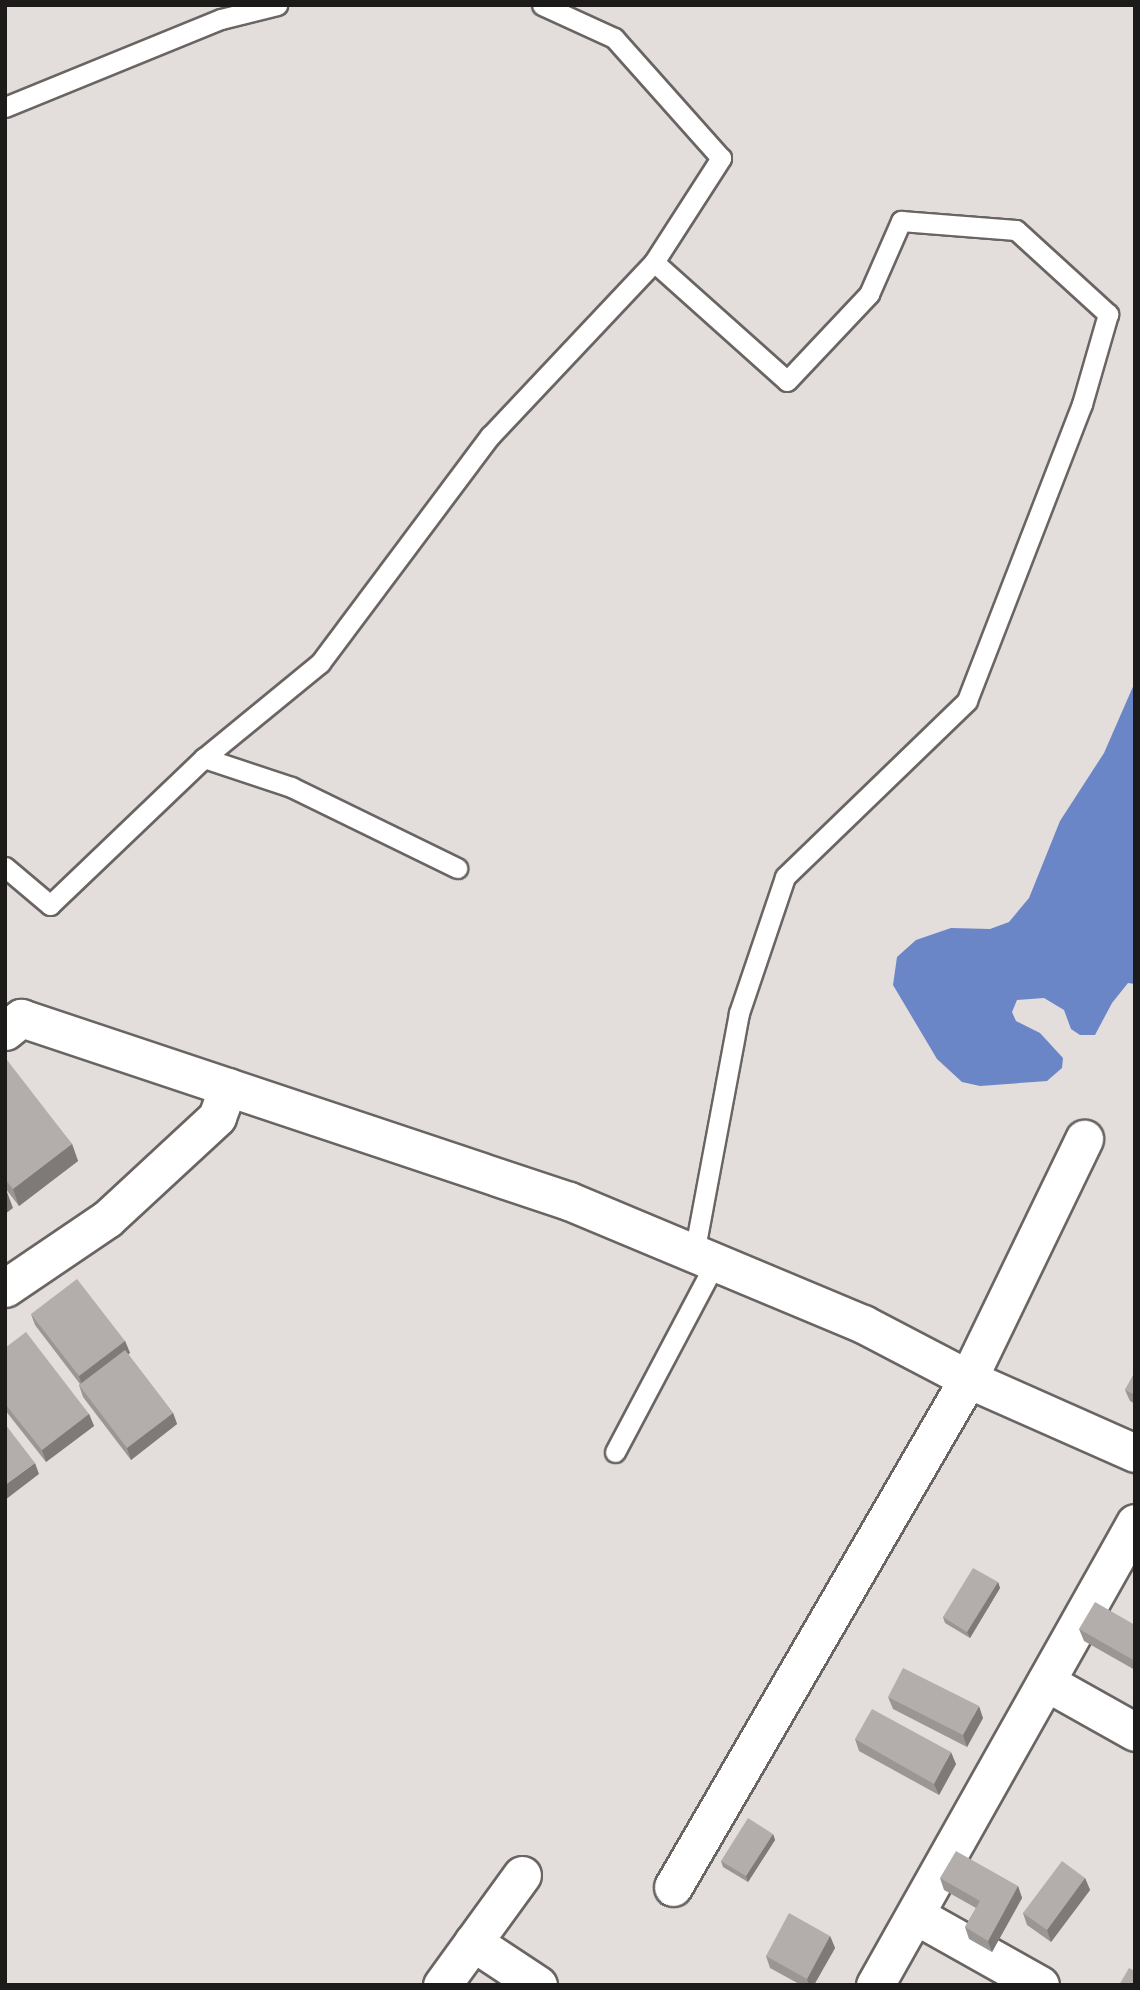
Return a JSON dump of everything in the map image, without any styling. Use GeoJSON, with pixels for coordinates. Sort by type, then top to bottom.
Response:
{"type":"FeatureCollection","features":[{"type":"Feature","properties":{"kind":"street"},"geometry":{"type":"LineString","coordinates":[[10,1018],[228,1087],[569,1201],[863,1324],[968,1379],[1135,1452]]}},
{"type":"Feature","properties":{"kind":"street"},"geometry":{"type":"LineString","coordinates":[[5,1288],[107,1219],[217,1117],[228,1087]]}},
{"type":"Feature","properties":{"kind":"street"},"geometry":{"type":"LineString","coordinates":[[673,1887],[968,1379],[1084,1139]]}},
{"type":"Feature","properties":{"kind":"street"},"geometry":{"type":"LineString","coordinates":[[875,1985],[917,1916],[1135,1523]]}},
{"type":"Feature","properties":{"kind":"street"},"geometry":{"type":"LineString","coordinates":[[1046,1682],[1135,1732]]}},
{"type":"Feature","properties":{"kind":"street"},"geometry":{"type":"LineString","coordinates":[[442,1985],[522,1875]]}},
{"type":"Feature","properties":{"kind":"street"},"geometry":{"type":"LineString","coordinates":[[917,1916],[1040,1985]]}},
{"type":"Feature","properties":{"kind":"street"},"geometry":{"type":"LineString","coordinates":[[473,1942],[538,1985]]}},
{"type":"Feature","properties":{"kind":"lane"},"geometry":{"type":"LineString","coordinates":[[5,107],[221,19],[277,5]]}},
{"type":"Feature","properties":{"kind":"lane"},"geometry":{"type":"LineString","coordinates":[[5,867],[50,905],[204,758],[320,663],[490,436],[654,262],[721,158],[614,38],[542,5]]}},
{"type":"Feature","properties":{"kind":"lane"},"geometry":{"type":"LineString","coordinates":[[615,1452],[704,1258],[739,1013],[785,877],[967,701],[1082,404],[1108,314],[1016,230],[901,221],[869,294],[788,381],[654,262]]}},
{"type":"Feature","properties":{"kind":"lane"},"geometry":{"type":"LineString","coordinates":[[204,758],[291,787],[457,868]]}},
{"type":"Feature","properties":{"kind":"water"},"geometry":{"type":"Polygon","coordinates":[[[1135,682],[1135,984],[1128,983],[1112,1003],[1095,1035],[1080,1035],[1071,1029],[1064,1010],[1044,998],[1017,1000],[1012,1012],[1016,1021],[1040,1033],[1063,1058],[1062,1068],[1047,1081],[980,1086],[962,1082],[937,1059],[893,985],[897,957],[916,940],[951,928],[990,929],[1009,922],[1029,898],[1060,821],[1104,753],[1135,682]]]}},
{"type":"Feature","properties":{"kind":"building"},"geometry":{"type":"Polygon","coordinates":[[[7,1060],[72,1144],[13,1189],[5,1179],[7,1060]]]}},
{"type":"Feature","properties":{"kind":"building"},"geometry":{"type":"Polygon","coordinates":[[[77,1279],[125,1341],[79,1376],[31,1314],[77,1279]]]}},
{"type":"Feature","properties":{"kind":"building"},"geometry":{"type":"Polygon","coordinates":[[[26,1332],[89,1414],[42,1450],[5,1404],[5,1348],[26,1332]]]}},
{"type":"Feature","properties":{"kind":"building"},"geometry":{"type":"Polygon","coordinates":[[[125,1350],[173,1413],[127,1448],[79,1385],[125,1350]]]}},
{"type":"Feature","properties":{"kind":"building"},"geometry":{"type":"Polygon","coordinates":[[[1135,1372],[1135,1395],[1125,1390],[1135,1372]]]}},
{"type":"Feature","properties":{"kind":"building"},"geometry":{"type":"Polygon","coordinates":[[[5,1424],[35,1463],[5,1485],[5,1424]]]}},
{"type":"Feature","properties":{"kind":"building"},"geometry":{"type":"Polygon","coordinates":[[[973,1568],[998,1582],[967,1632],[943,1617],[973,1568]]]}},
{"type":"Feature","properties":{"kind":"building"},"geometry":{"type":"Polygon","coordinates":[[[1095,1602],[1135,1625],[1135,1661],[1079,1629],[1095,1602]]]}},
{"type":"Feature","properties":{"kind":"building"},"geometry":{"type":"Polygon","coordinates":[[[903,1668],[979,1706],[963,1735],[888,1697],[903,1668]]]}},
{"type":"Feature","properties":{"kind":"building"},"geometry":{"type":"Polygon","coordinates":[[[872,1709],[951,1752],[934,1784],[855,1739],[872,1709]]]}},
{"type":"Feature","properties":{"kind":"building"},"geometry":{"type":"Polygon","coordinates":[[[748,1818],[773,1834],[746,1876],[721,1861],[748,1818]]]}},
{"type":"Feature","properties":{"kind":"building"},"geometry":{"type":"Polygon","coordinates":[[[956,1851],[1018,1886],[988,1941],[965,1927],[980,1901],[940,1878],[956,1851]]]}},
{"type":"Feature","properties":{"kind":"building"},"geometry":{"type":"Polygon","coordinates":[[[1062,1861],[1085,1878],[1047,1930],[1023,1913],[1062,1861]]]}},
{"type":"Feature","properties":{"kind":"building"},"geometry":{"type":"Polygon","coordinates":[[[789,1913],[830,1936],[807,1979],[766,1956],[789,1913]]]}},
{"type":"Feature","properties":{"kind":"building"},"geometry":{"type":"Polygon","coordinates":[[[1129,1968],[1135,1971],[1135,1985],[1119,1985],[1129,1968]]]}}]}
